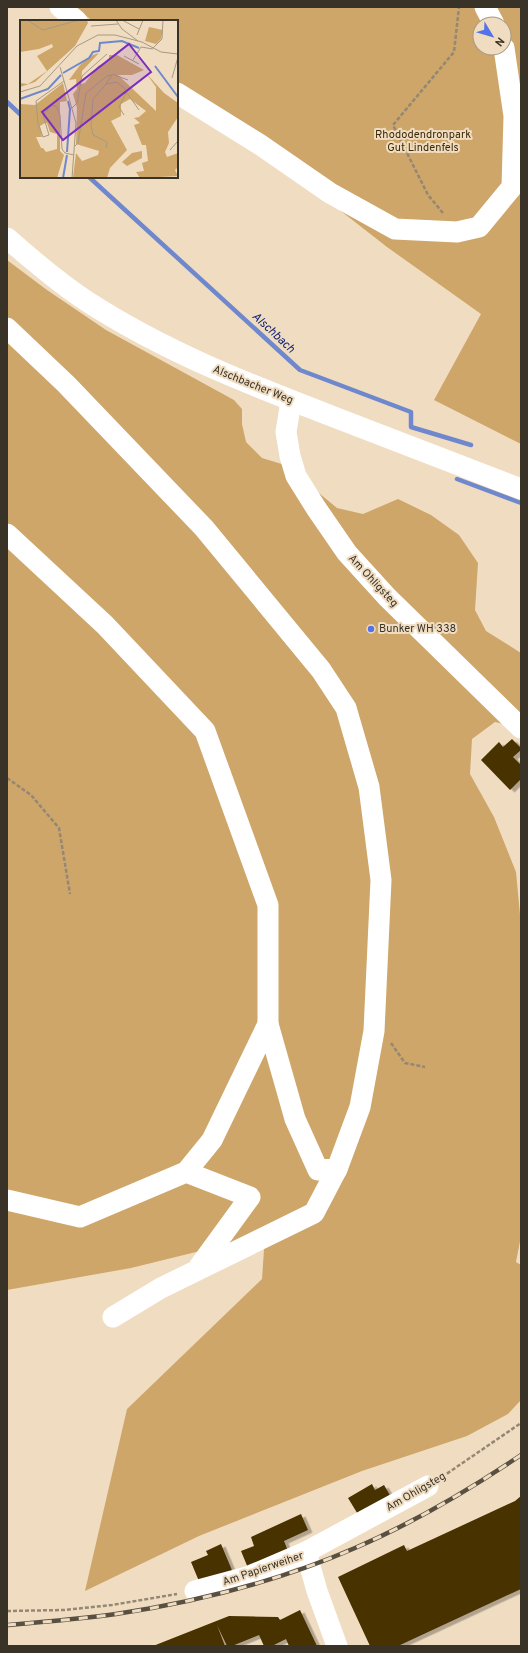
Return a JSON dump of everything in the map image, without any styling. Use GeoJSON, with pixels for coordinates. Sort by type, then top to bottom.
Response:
{"type":"FeatureCollection","features":[{"type":"Feature","properties":{"kind":"street"},"geometry":{"type":"LineString","coordinates":[[60,7],[76,20]]}},
{"type":"Feature","properties":{"kind":"street"},"geometry":{"type":"LineString","coordinates":[[485,7],[490,16]]}},
{"type":"Feature","properties":{"kind":"street"},"geometry":{"type":"LineString","coordinates":[[178,94],[259,144],[330,193],[395,229],[457,232],[479,227],[512,187],[514,116],[505,56]]}},
{"type":"Feature","properties":{"kind":"street","name":"Alschbacher Weg"},"geometry":{"type":"LineString","coordinates":[[7,238],[34,263],[85,300],[134,330],[187,357],[241,381],[521,489]]}},
{"type":"Feature","properties":{"kind":"street"},"geometry":{"type":"LineString","coordinates":[[7,328],[66,384],[204,528],[321,670],[346,708],[369,787],[381,880],[374,1031],[360,1107],[337,1169],[314,1213],[161,1288],[113,1317]]}},
{"type":"Feature","properties":{"kind":"street","name":"Am Ohligsteg"},"geometry":{"type":"LineString","coordinates":[[291,400],[286,432],[290,456],[296,476],[347,553],[387,597],[521,728]]}},
{"type":"Feature","properties":{"kind":"street"},"geometry":{"type":"LineString","coordinates":[[7,534],[105,625],[205,731],[268,905],[268,1024],[295,1119],[318,1170],[337,1169]]}},
{"type":"Feature","properties":{"kind":"street"},"geometry":{"type":"LineString","coordinates":[[7,1200],[80,1216],[186,1172],[212,1140],[268,1024]]}},
{"type":"Feature","properties":{"kind":"street"},"geometry":{"type":"LineString","coordinates":[[186,1172],[250,1197],[196,1271]]}},
{"type":"Feature","properties":{"kind":"street","name":"Am Ohligsteg"},"geometry":{"type":"LineString","coordinates":[[306,1552],[428,1486]]}},
{"type":"Feature","properties":{"kind":"street","name":"Am Papierweiher"},"geometry":{"type":"LineString","coordinates":[[194,1591],[247,1577],[306,1552],[316,1591],[337,1646]]}},
{"type":"Feature","properties":{"kind":"path"},"geometry":{"type":"LineString","coordinates":[[428,195],[393,125],[454,52],[459,7]]}},
{"type":"Feature","properties":{"kind":"path"},"geometry":{"type":"LineString","coordinates":[[7,778],[31,795],[59,828],[70,894]]}},
{"type":"Feature","properties":{"kind":"path"},"geometry":{"type":"LineString","coordinates":[[374,1031],[391,1043],[405,1063],[425,1067]]}},
{"type":"Feature","properties":{"kind":"path","name":"Am Ohligsteg"},"geometry":{"type":"LineString","coordinates":[[428,1486],[521,1422]]}},
{"type":"Feature","properties":{"kind":"path"},"geometry":{"type":"LineString","coordinates":[[7,1611],[64,1610],[112,1605],[194,1591]]}},
{"type":"Feature","properties":{"kind":"green space","name":"Rhododendronpark Gut Lindenfels"},"geometry":{"type":"Polygon","coordinates":[[[74,7],[521,7],[521,444],[434,400],[481,314],[387,247],[178,84],[178,20],[92,20],[74,7]]]}},
{"type":"Feature","properties":{"kind":"green space"},"geometry":{"type":"Polygon","coordinates":[[[7,260],[47,290],[106,330],[234,400],[242,409],[242,424],[246,442],[262,458],[285,465],[337,508],[363,514],[398,499],[431,515],[459,535],[478,563],[475,610],[486,631],[521,653],[521,728],[495,722],[472,739],[470,774],[494,817],[516,872],[521,925],[521,1236],[516,1262],[521,1265],[521,1400],[508,1414],[467,1436],[362,1471],[199,1536],[85,1591],[127,1409],[262,1279],[265,1235],[131,1268],[7,1290],[7,260]]]}},
{"type":"Feature","properties":{"kind":"building"},"geometry":{"type":"Polygon","coordinates":[[[512,739],[521,748],[521,750],[513,757],[521,765],[521,779],[510,790],[481,760],[499,742],[503,747],[512,739]]]}},
{"type":"Feature","properties":{"kind":"building"},"geometry":{"type":"Polygon","coordinates":[[[372,1484],[375,1490],[384,1485],[391,1497],[359,1516],[348,1498],[372,1484]]]}},
{"type":"Feature","properties":{"kind":"building"},"geometry":{"type":"Polygon","coordinates":[[[521,1496],[521,1589],[398,1646],[370,1646],[338,1577],[404,1545],[407,1551],[515,1501],[521,1496]]]}},
{"type":"Feature","properties":{"kind":"building"},"geometry":{"type":"Polygon","coordinates":[[[301,1514],[308,1530],[284,1541],[288,1551],[248,1568],[241,1551],[254,1546],[251,1537],[301,1514]]]}},
{"type":"Feature","properties":{"kind":"building"},"geometry":{"type":"Polygon","coordinates":[[[221,1544],[234,1575],[201,1586],[191,1562],[208,1555],[206,1551],[221,1544]]]}},
{"type":"Feature","properties":{"kind":"building"},"geometry":{"type":"Polygon","coordinates":[[[300,1610],[317,1646],[289,1646],[286,1639],[272,1646],[264,1646],[259,1635],[232,1646],[227,1646],[217,1625],[225,1646],[153,1646],[229,1616],[278,1617],[280,1620],[300,1610]]]}},
{"type":"Feature","properties":{"kind":"waterway","name":"Alschbach"},"geometry":{"type":"LineString","coordinates":[[7,102],[20,114]]}},
{"type":"Feature","properties":{"kind":"waterway","name":"Alschbach"},"geometry":{"type":"LineString","coordinates":[[90,178],[300,370],[411,412],[411,427],[471,445]]}},
{"type":"Feature","properties":{"kind":"waterway","name":"Alschbach"},"geometry":{"type":"LineString","coordinates":[[457,479],[521,503]]}},
{"type":"Feature","properties":{"kind":"railway"},"geometry":{"type":"LineString","coordinates":[[7,1625],[116,1614],[146,1609],[207,1597],[297,1571],[355,1548],[398,1528],[461,1493],[521,1455]]}},
{"type":"Feature","properties":{"kind":"place","name":"Bunker WH 338"},"geometry":{"type":"Point","coordinates":[371,629]}}]}
